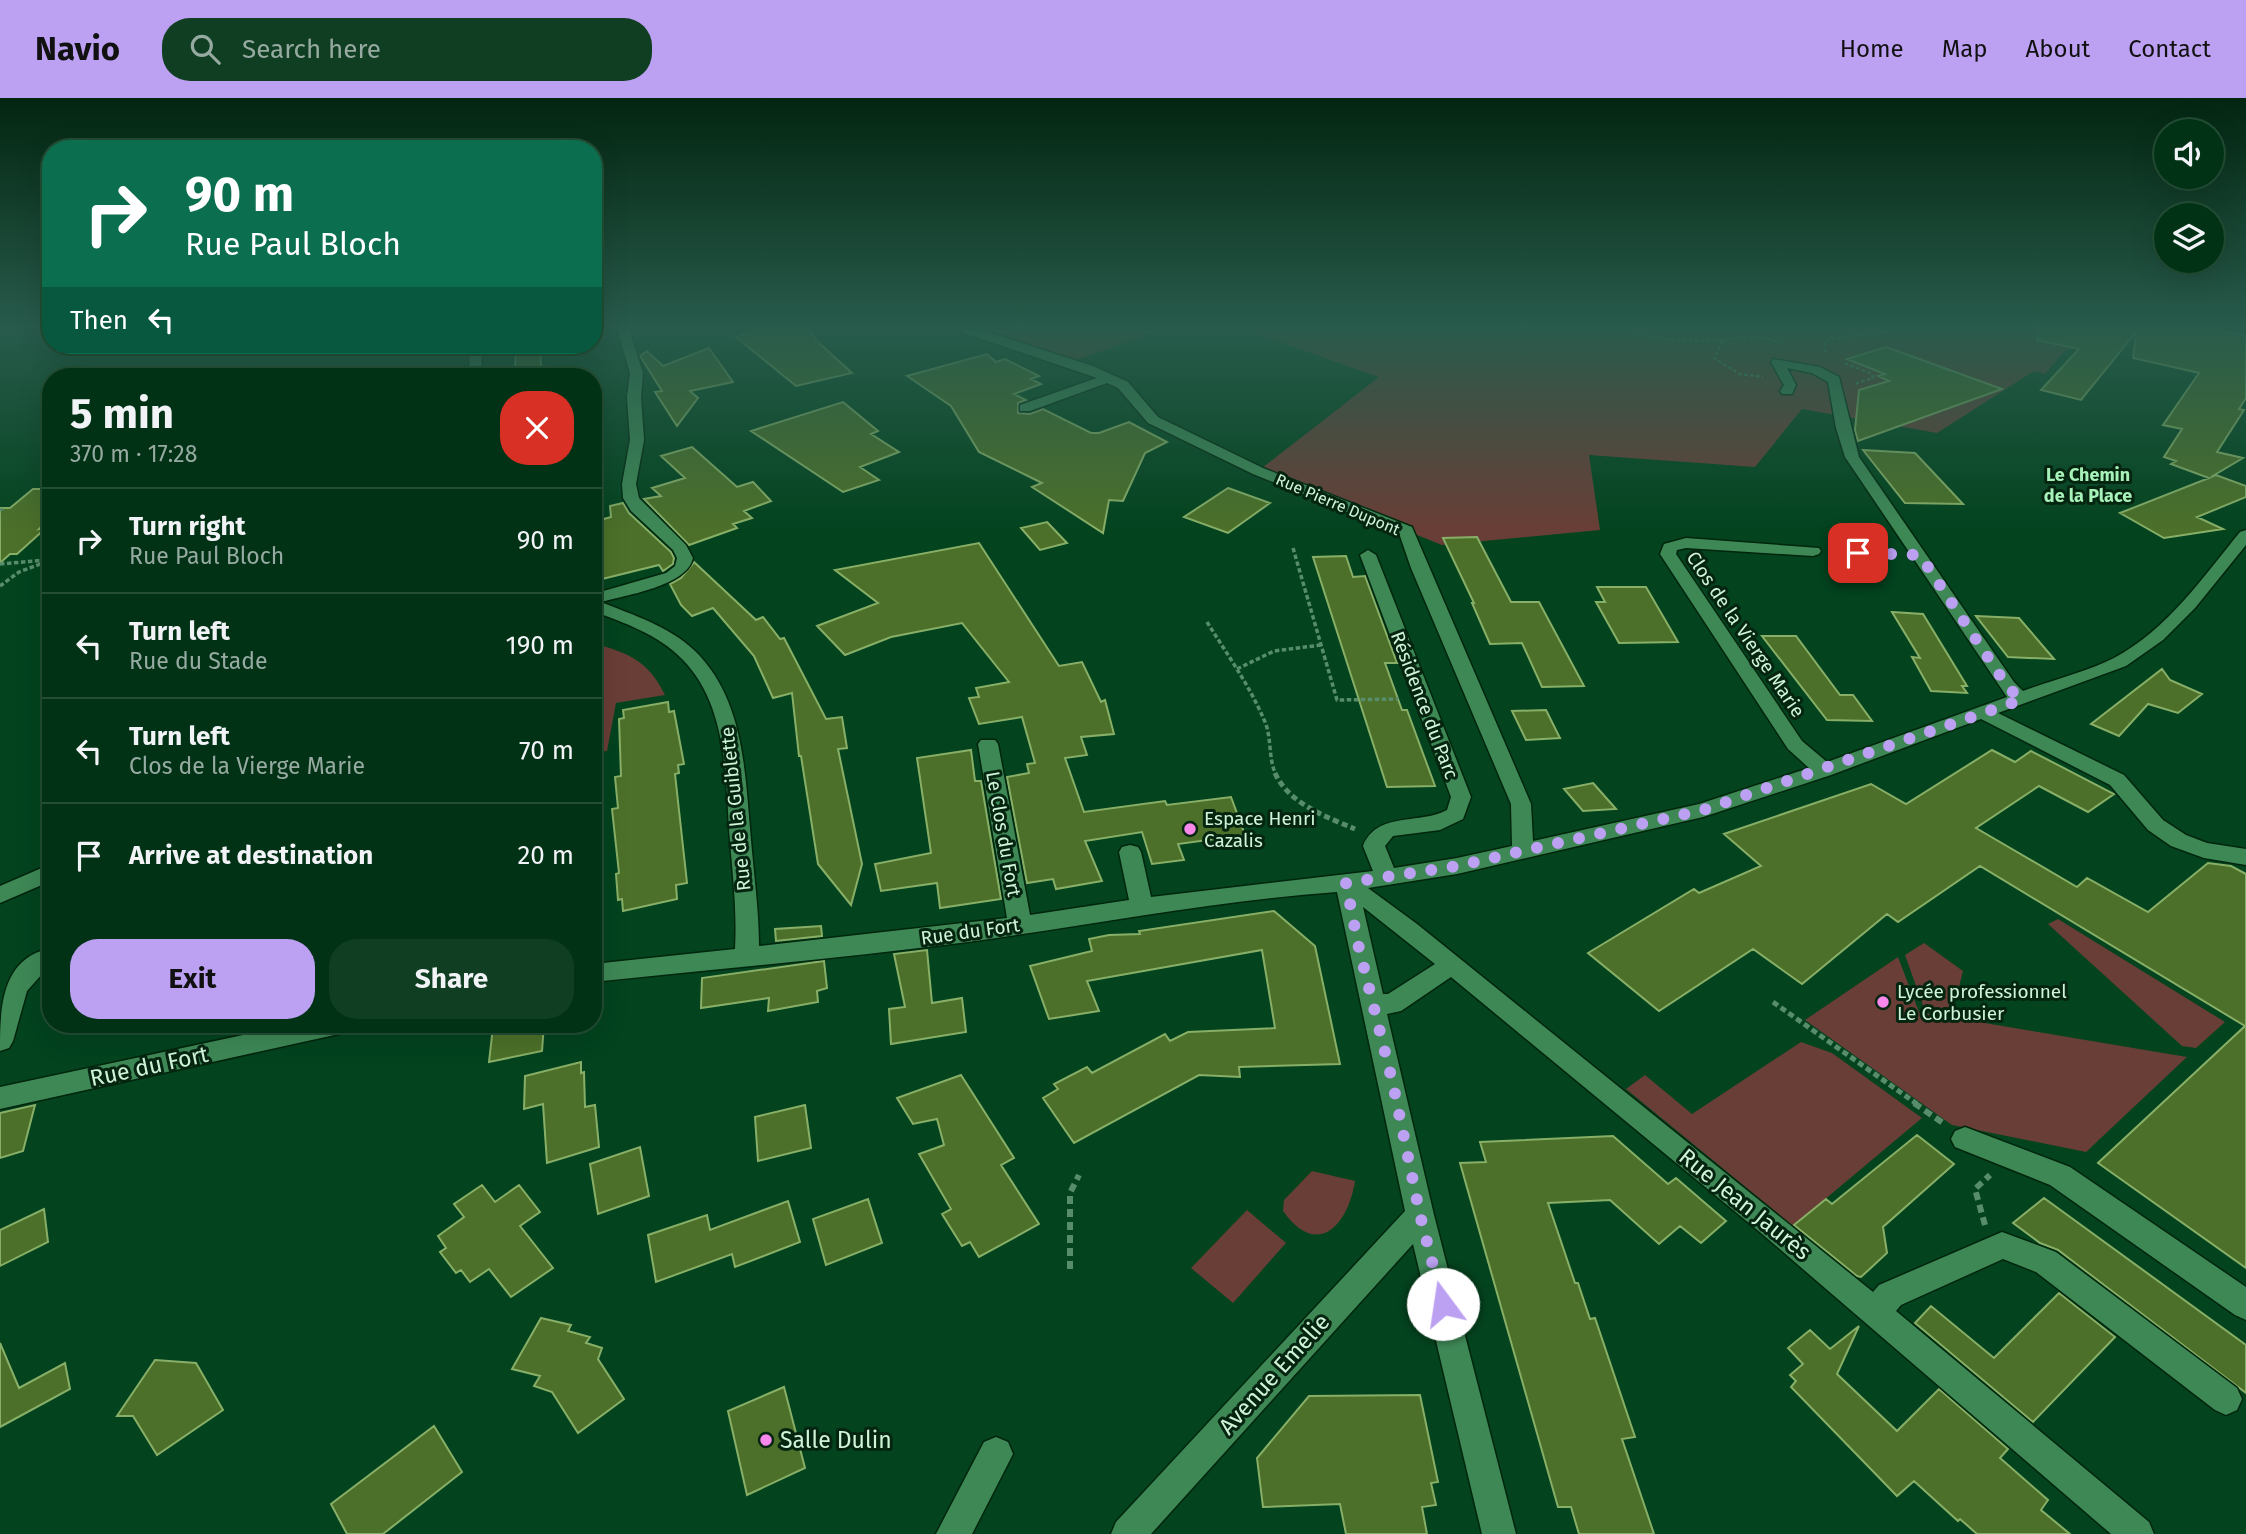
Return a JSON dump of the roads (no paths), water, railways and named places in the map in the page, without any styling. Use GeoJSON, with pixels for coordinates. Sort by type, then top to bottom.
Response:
{"type":"FeatureCollection","features":[{"type":"Feature","properties":{"kind":"street"},"geometry":{"type":"LineString","coordinates":[[602,599],[672,576],[682,571],[686,563],[684,551],[637,509],[630,497],[632,465],[638,442],[634,396]]}},
{"type":"Feature","properties":{"kind":"street"},"geometry":{"type":"LineString","coordinates":[[1025,408],[1058,396]]}},
{"type":"Feature","properties":{"kind":"street","name":"Rue Pierre Dupont"},"geometry":{"type":"LineString","coordinates":[[1133,396],[1153,420],[1258,471],[1406,530],[1419,568],[1521,804],[1523,850]]}},
{"type":"Feature","properties":{"kind":"street"},"geometry":{"type":"LineString","coordinates":[[1838,396],[1843,428],[1852,457],[2007,686],[2021,700]]}},
{"type":"Feature","properties":{"kind":"street","name":"Rue du Fort"},"geometry":{"type":"LineString","coordinates":[[602,971],[1020,925],[1276,888],[1387,877],[1457,866],[1703,810],[1824,770],[2120,662],[2141,650],[2198,596],[2246,534]]}},
{"type":"Feature","properties":{"kind":"street","name":"Clos de la Vierge Marie"},"geometry":{"type":"LineString","coordinates":[[1813,551],[1686,543],[1670,547],[1668,554],[1795,745],[1824,770]]}},
{"type":"Feature","properties":{"kind":"street","name":"Résidence du Parc"},"geometry":{"type":"LineString","coordinates":[[1368,555],[1461,797],[1456,814],[1440,823],[1387,830],[1377,838],[1374,846],[1387,877]]}},
{"type":"Feature","properties":{"kind":"street","name":"Rue de la Guiblette"},"geometry":{"type":"LineString","coordinates":[[602,606],[668,638],[703,673],[716,693],[729,727],[735,768],[747,957]]}},
{"type":"Feature","properties":{"kind":"street"},"geometry":{"type":"LineString","coordinates":[[1983,713],[2117,780],[2132,792],[2146,814],[2171,836],[2193,848],[2246,858]]}},
{"type":"Feature","properties":{"kind":"street","name":"Le Clos du Fort"},"geometry":{"type":"LineString","coordinates":[[988,744],[1020,925]]}},
{"type":"Feature","properties":{"kind":"street"},"geometry":{"type":"LineString","coordinates":[[1130,852],[1142,906]]}},
{"type":"Feature","properties":{"kind":"street"},"geometry":{"type":"LineString","coordinates":[[0,895],[42,876]]}},
{"type":"Feature","properties":{"kind":"street"},"geometry":{"type":"LineString","coordinates":[[1346,883],[1393,1084],[1420,1215],[1499,1534]]}},
{"type":"Feature","properties":{"kind":"street","name":"Rue Jean Jaurès"},"geometry":{"type":"LineString","coordinates":[[1346,883],[1451,965],[1875,1312],[2137,1534]]}},
{"type":"Feature","properties":{"kind":"street"},"geometry":{"type":"LineString","coordinates":[[0,1041],[13,993],[23,974],[41,960]]}},
{"type":"Feature","properties":{"kind":"street"},"geometry":{"type":"LineString","coordinates":[[1373,1004],[1392,1003],[1451,965]]}},
{"type":"Feature","properties":{"kind":"street","name":"Rue du Fort"},"geometry":{"type":"LineString","coordinates":[[0,1098],[268,1033]]}},
{"type":"Feature","properties":{"kind":"street"},"geometry":{"type":"LineString","coordinates":[[1965,1139],[2060,1175],[2246,1305]]}},
{"type":"Feature","properties":{"kind":"street","name":"Avenue Emelie"},"geometry":{"type":"LineString","coordinates":[[1128,1534],[1420,1215]]}},
{"type":"Feature","properties":{"kind":"street"},"geometry":{"type":"LineString","coordinates":[[1875,1312],[1889,1295],[2002,1245],[2046,1262],[2225,1399]]}},
{"type":"Feature","properties":{"kind":"street"},"geometry":{"type":"LineString","coordinates":[[953,1534],[996,1454]]}},
{"type":"Feature","properties":{"kind":"place","name":"Espace Henri Cazalis"},"geometry":{"type":"Point","coordinates":[1190,829]}},
{"type":"Feature","properties":{"kind":"place","name":"Lycée professionnel Le Corbusier"},"geometry":{"type":"Point","coordinates":[1883,1002]}},
{"type":"Feature","properties":{"kind":"place","name":"Salle Dulin"},"geometry":{"type":"Point","coordinates":[766,1440]}},
{"type":"Feature","properties":{"kind":"district","name":"Le Chemin de la Place"},"geometry":{"type":"Point","coordinates":[2088,485]}}]}
